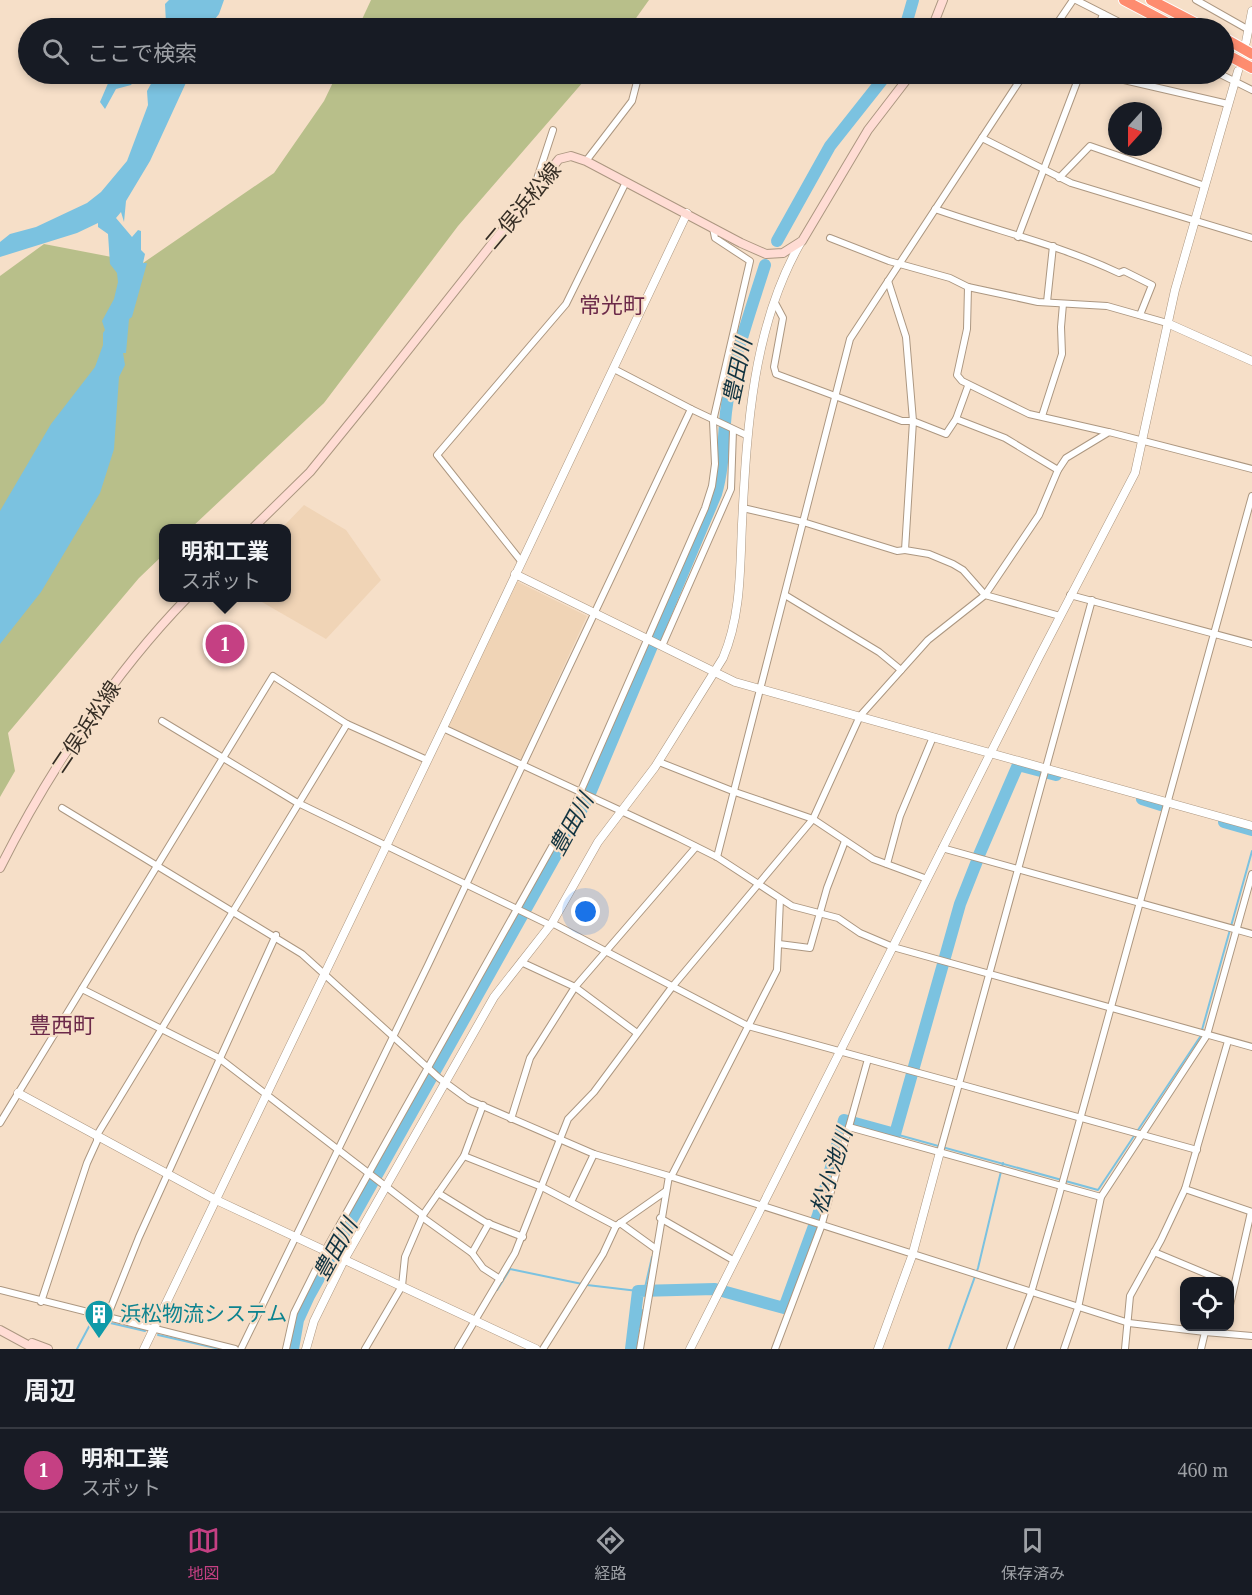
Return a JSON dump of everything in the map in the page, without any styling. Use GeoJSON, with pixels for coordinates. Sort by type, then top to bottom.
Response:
{"type":"FeatureCollection","features":[{"type":"Feature","properties":{"kind":"highway"},"geometry":{"type":"LineString","coordinates":[[1124,0],[1158,18]]}},
{"type":"Feature","properties":{"kind":"highway"},"geometry":{"type":"LineString","coordinates":[[1151,0],[1186,18]]}},
{"type":"Feature","properties":{"kind":"highway"},"geometry":{"type":"LineString","coordinates":[[1234,44],[1252,54]]}},
{"type":"Feature","properties":{"kind":"highway"},"geometry":{"type":"LineString","coordinates":[[1234,58],[1252,68]]}},
{"type":"Feature","properties":{"kind":"main road"},"geometry":{"type":"LineString","coordinates":[[936,18],[943,0]]}},
{"type":"Feature","properties":{"kind":"main road"},"geometry":{"type":"LineString","coordinates":[[802,241],[868,130],[903,84]]}},
{"type":"Feature","properties":{"kind":"main road","name":"二俣浜松線"},"geometry":{"type":"LineString","coordinates":[[257,524],[317,462],[559,159],[571,156],[586,161],[766,254],[783,253],[802,241]]}},
{"type":"Feature","properties":{"kind":"main road","name":"二俣浜松線"},"geometry":{"type":"LineString","coordinates":[[0,868],[101,700],[183,602]]}},
{"type":"Feature","properties":{"kind":"main road"},"geometry":{"type":"LineString","coordinates":[[0,1330],[35,1349]]}},
{"type":"Feature","properties":{"kind":"main road"},"geometry":{"type":"LineString","coordinates":[[20,1340],[48,1349]]}},
{"type":"Feature","properties":{"kind":"street"},"geometry":{"type":"LineString","coordinates":[[1062,18],[1075,0],[1111,18]]}},
{"type":"Feature","properties":{"kind":"street"},"geometry":{"type":"LineString","coordinates":[[1196,0],[1228,18]]}},
{"type":"Feature","properties":{"kind":"street"},"geometry":{"type":"LineString","coordinates":[[1245,42],[1252,10]]}},
{"type":"Feature","properties":{"kind":"street"},"geometry":{"type":"LineString","coordinates":[[1102,18],[1103,14]]}},
{"type":"Feature","properties":{"kind":"street"},"geometry":{"type":"LineString","coordinates":[[1234,22],[1249,30]]}},
{"type":"Feature","properties":{"kind":"street"},"geometry":{"type":"LineString","coordinates":[[690,1349],[1070,595],[1135,473],[1167,323],[1238,71]]}},
{"type":"Feature","properties":{"kind":"street"},"geometry":{"type":"LineString","coordinates":[[1235,81],[1252,90]]}},
{"type":"Feature","properties":{"kind":"street"},"geometry":{"type":"LineString","coordinates":[[586,161],[632,101],[636,84]]}},
{"type":"Feature","properties":{"kind":"street"},"geometry":{"type":"LineString","coordinates":[[717,857],[850,339],[1017,84]]}},
{"type":"Feature","properties":{"kind":"street"},"geometry":{"type":"LineString","coordinates":[[1018,237],[1076,84]]}},
{"type":"Feature","properties":{"kind":"street"},"geometry":{"type":"LineString","coordinates":[[1141,84],[1228,104]]}},
{"type":"Feature","properties":{"kind":"street"},"geometry":{"type":"LineString","coordinates":[[533,192],[553,130]]}},
{"type":"Feature","properties":{"kind":"street"},"geometry":{"type":"LineString","coordinates":[[982,138],[1059,178],[1252,238]]}},
{"type":"Feature","properties":{"kind":"street"},"geometry":{"type":"LineString","coordinates":[[1059,178],[1090,146],[1205,186]]}},
{"type":"Feature","properties":{"kind":"street"},"geometry":{"type":"LineString","coordinates":[[521,561],[437,454],[566,304],[626,182]]}},
{"type":"Feature","properties":{"kind":"street"},"geometry":{"type":"LineString","coordinates":[[935,209],[1018,237],[1053,246],[1119,273],[1124,271],[1152,285],[1140,315]]}},
{"type":"Feature","properties":{"kind":"street"},"geometry":{"type":"LineString","coordinates":[[144,1349],[214,1199],[443,728],[687,213]]}},
{"type":"Feature","properties":{"kind":"street"},"geometry":{"type":"LineString","coordinates":[[286,1349],[294,1313],[326,1252],[581,793],[712,486],[715,422],[750,261],[715,237],[713,228]]}},
{"type":"Feature","properties":{"kind":"street"},"geometry":{"type":"LineString","coordinates":[[830,238],[889,261],[900,262],[968,287],[1047,302],[1094,304],[1140,315],[1167,323],[1252,361]]}},
{"type":"Feature","properties":{"kind":"street"},"geometry":{"type":"LineString","coordinates":[[306,1349],[314,1321],[341,1259],[442,1080],[494,997],[551,924],[598,842],[659,762],[716,672],[730,642],[738,607],[746,435],[753,386],[775,303],[802,241]]}},
{"type":"Feature","properties":{"kind":"street"},"geometry":{"type":"LineString","coordinates":[[1047,302],[1053,246]]}},
{"type":"Feature","properties":{"kind":"street"},"geometry":{"type":"LineString","coordinates":[[888,281],[906,337],[914,421],[905,550]]}},
{"type":"Feature","properties":{"kind":"street"},"geometry":{"type":"LineString","coordinates":[[968,287],[967,329],[957,375],[968,386],[1015,409],[1093,431],[1109,432],[1143,440],[1252,469]]}},
{"type":"Feature","properties":{"kind":"street"},"geometry":{"type":"LineString","coordinates":[[775,303],[783,318],[774,367],[776,374],[834,397],[902,421],[914,421],[946,434],[956,419],[968,386]]}},
{"type":"Feature","properties":{"kind":"street"},"geometry":{"type":"LineString","coordinates":[[1042,416],[1062,354],[1063,304]]}},
{"type":"Feature","properties":{"kind":"street"},"geometry":{"type":"LineString","coordinates":[[614,369],[715,422],[746,435]]}},
{"type":"Feature","properties":{"kind":"street"},"geometry":{"type":"LineString","coordinates":[[241,1349],[466,884],[691,409]]}},
{"type":"Feature","properties":{"kind":"street"},"geometry":{"type":"LineString","coordinates":[[956,419],[1005,438],[1058,470]]}},
{"type":"Feature","properties":{"kind":"street"},"geometry":{"type":"LineString","coordinates":[[661,645],[731,489],[732,429]]}},
{"type":"Feature","properties":{"kind":"street"},"geometry":{"type":"LineString","coordinates":[[458,1349],[477,1322],[523,1237],[568,1119],[608,1076],[672,987],[813,819],[860,716],[948,622],[985,595],[1040,515],[1058,470],[1066,458],[1109,432]]}},
{"type":"Feature","properties":{"kind":"street"},"geometry":{"type":"LineString","coordinates":[[1010,1349],[1031,1293],[1252,496]]}},
{"type":"Feature","properties":{"kind":"street"},"geometry":{"type":"LineString","coordinates":[[743,508],[803,522],[897,551],[929,554],[963,570],[985,595],[1060,616]]}},
{"type":"Feature","properties":{"kind":"street"},"geometry":{"type":"LineString","coordinates":[[515,574],[716,672],[761,689],[1252,826]]}},
{"type":"Feature","properties":{"kind":"street"},"geometry":{"type":"LineString","coordinates":[[785,595],[879,652],[901,670]]}},
{"type":"Feature","properties":{"kind":"street"},"geometry":{"type":"LineString","coordinates":[[1070,595],[1252,644]]}},
{"type":"Feature","properties":{"kind":"street"},"geometry":{"type":"LineString","coordinates":[[878,1349],[912,1256],[1092,600]]}},
{"type":"Feature","properties":{"kind":"street"},"geometry":{"type":"LineString","coordinates":[[0,1124],[273,676],[347,724],[427,760]]}},
{"type":"Feature","properties":{"kind":"street"},"geometry":{"type":"LineString","coordinates":[[162,721],[300,804],[605,950],[748,1026],[1197,1150]]}},
{"type":"Feature","properties":{"kind":"street"},"geometry":{"type":"LineString","coordinates":[[41,1302],[97,1136],[347,724]]}},
{"type":"Feature","properties":{"kind":"street"},"geometry":{"type":"LineString","coordinates":[[443,728],[522,763],[717,857],[792,906],[838,918],[860,933],[892,947],[1252,1047]]}},
{"type":"Feature","properties":{"kind":"street"},"geometry":{"type":"LineString","coordinates":[[887,864],[900,816],[933,737]]}},
{"type":"Feature","properties":{"kind":"street"},"geometry":{"type":"LineString","coordinates":[[659,762],[813,819],[845,841],[887,864],[927,879]]}},
{"type":"Feature","properties":{"kind":"street"},"geometry":{"type":"LineString","coordinates":[[63,808],[276,935],[302,954],[442,1080],[469,1100],[594,1154],[1078,1308],[1130,1323],[1211,1331]]}},
{"type":"Feature","properties":{"kind":"street"},"geometry":{"type":"LineString","coordinates":[[779,944],[810,948],[845,841]]}},
{"type":"Feature","properties":{"kind":"street"},"geometry":{"type":"LineString","coordinates":[[511,1119],[530,1058],[575,987],[696,847]]}},
{"type":"Feature","properties":{"kind":"street"},"geometry":{"type":"LineString","coordinates":[[942,848],[1252,934]]}},
{"type":"Feature","properties":{"kind":"street"},"geometry":{"type":"LineString","coordinates":[[1064,1349],[1078,1308],[1101,1197],[1206,1034],[1252,874]]}},
{"type":"Feature","properties":{"kind":"street"},"geometry":{"type":"LineString","coordinates":[[640,1349],[660,1218],[670,1177],[777,970],[780,899]]}},
{"type":"Feature","properties":{"kind":"street"},"geometry":{"type":"LineString","coordinates":[[107,1317],[219,1058],[276,935]]}},
{"type":"Feature","properties":{"kind":"street"},"geometry":{"type":"LineString","coordinates":[[521,962],[575,987],[637,1033]]}},
{"type":"Feature","properties":{"kind":"street"},"geometry":{"type":"LineString","coordinates":[[82,989],[219,1058],[384,1182],[471,1253],[483,1268],[500,1279]]}},
{"type":"Feature","properties":{"kind":"street"},"geometry":{"type":"LineString","coordinates":[[1125,1349],[1130,1323],[1130,1296],[1185,1189],[1228,1041]]}},
{"type":"Feature","properties":{"kind":"street"},"geometry":{"type":"LineString","coordinates":[[776,1349],[849,1127],[868,1059]]}},
{"type":"Feature","properties":{"kind":"street"},"geometry":{"type":"LineString","coordinates":[[18,1093],[214,1199],[536,1349]]}},
{"type":"Feature","properties":{"kind":"street"},"geometry":{"type":"LineString","coordinates":[[365,1349],[402,1286],[405,1257],[423,1216],[464,1156],[483,1105]]}},
{"type":"Feature","properties":{"kind":"street"},"geometry":{"type":"LineString","coordinates":[[849,1127],[1101,1197]]}},
{"type":"Feature","properties":{"kind":"street"},"geometry":{"type":"LineString","coordinates":[[571,1202],[594,1154]]}},
{"type":"Feature","properties":{"kind":"street"},"geometry":{"type":"LineString","coordinates":[[464,1156],[542,1187],[618,1224],[656,1249]]}},
{"type":"Feature","properties":{"kind":"street"},"geometry":{"type":"LineString","coordinates":[[1185,1189],[1252,1212],[1232,1277]]}},
{"type":"Feature","properties":{"kind":"street"},"geometry":{"type":"LineString","coordinates":[[543,1349],[585,1284],[618,1224],[666,1191]]}},
{"type":"Feature","properties":{"kind":"street"},"geometry":{"type":"LineString","coordinates":[[438,1193],[489,1223],[523,1237]]}},
{"type":"Feature","properties":{"kind":"street"},"geometry":{"type":"LineString","coordinates":[[660,1218],[734,1260]]}},
{"type":"Feature","properties":{"kind":"street"},"geometry":{"type":"LineString","coordinates":[[471,1253],[489,1223]]}},
{"type":"Feature","properties":{"kind":"street"},"geometry":{"type":"LineString","coordinates":[[1154,1252],[1215,1277]]}},
{"type":"Feature","properties":{"kind":"street"},"geometry":{"type":"LineString","coordinates":[[0,1290],[236,1349]]}},
{"type":"Feature","properties":{"kind":"street"},"geometry":{"type":"LineString","coordinates":[[1232,1331],[1252,1336]]}},
{"type":"Feature","properties":{"kind":"street"},"geometry":{"type":"LineString","coordinates":[[1201,1349],[1205,1332]]}},
{"type":"Feature","properties":{"kind":"shaded area"},"geometry":{"type":"Polygon","coordinates":[[[304,505],[346,530],[381,580],[326,639],[262,602],[291,602],[291,524],[286,524],[304,505]]]}},
{"type":"Feature","properties":{"kind":"shaded area"},"geometry":{"type":"Polygon","coordinates":[[[516,581],[587,616],[521,759],[447,726],[516,581]]]}},
{"type":"Feature","properties":{"kind":"green space"},"geometry":{"type":"Polygon","coordinates":[[[371,0],[649,0],[636,18],[363,18],[371,0]]]}},
{"type":"Feature","properties":{"kind":"green space"},"geometry":{"type":"Polygon","coordinates":[[[332,84],[581,84],[458,226],[324,403],[195,524],[159,524],[159,559],[139,578],[8,733],[15,771],[0,797],[0,276],[44,244],[143,263],[274,173],[324,101],[332,84]]]}},
{"type":"Feature","properties":{"kind":"water"},"geometry":{"type":"Polygon","coordinates":[[[169,0],[224,0],[216,18],[166,18],[165,4],[169,0]]]}},
{"type":"Feature","properties":{"kind":"water"},"geometry":{"type":"Polygon","coordinates":[[[108,84],[132,84],[116,89],[105,109],[100,102],[108,84]]]}},
{"type":"Feature","properties":{"kind":"water"},"geometry":{"type":"Polygon","coordinates":[[[151,84],[185,84],[150,161],[126,201],[124,222],[121,212],[116,218],[132,237],[138,230],[141,231],[141,250],[145,254],[143,263],[147,263],[132,317],[129,319],[126,353],[123,353],[125,365],[119,377],[114,449],[100,493],[41,592],[0,644],[0,511],[51,424],[95,367],[103,345],[105,330],[102,321],[114,299],[118,282],[117,273],[110,264],[108,234],[98,227],[98,223],[77,233],[0,257],[0,242],[10,234],[36,227],[87,203],[101,192],[127,161],[148,105],[147,91],[151,84]]]}},
{"type":"Feature","properties":{"kind":"waterway","name":"豊田川"},"geometry":{"type":"LineString","coordinates":[[908,18],[913,0]]}},
{"type":"Feature","properties":{"kind":"waterway","name":"豊田川"},"geometry":{"type":"LineString","coordinates":[[777,241],[830,146],[879,84]]}},
{"type":"Feature","properties":{"kind":"waterway","name":"豊田川"},"geometry":{"type":"LineString","coordinates":[[293,1349],[298,1320],[309,1296],[588,798],[716,494],[721,474],[726,412],[733,374],[765,265]]}},
{"type":"Feature","properties":{"kind":"waterway","name":"松小池川"},"geometry":{"type":"LineString","coordinates":[[979,855],[1018,765],[1056,775]]}},
{"type":"Feature","properties":{"kind":"waterway","name":"松小池川"},"geometry":{"type":"LineString","coordinates":[[1142,799],[1161,805]]}},
{"type":"Feature","properties":{"kind":"waterway","name":"松小池川"},"geometry":{"type":"LineString","coordinates":[[1224,822],[1252,830]]}},
{"type":"Feature","properties":{"kind":"waterway"},"geometry":{"type":"LineString","coordinates":[[895,1134],[1098,1190],[1200,1037],[1252,851]]}},
{"type":"Feature","properties":{"kind":"waterway","name":"松小池川"},"geometry":{"type":"LineString","coordinates":[[631,1349],[638,1291],[715,1289],[784,1308],[818,1215],[844,1120],[895,1134],[960,904],[977,861]]}},
{"type":"Feature","properties":{"kind":"waterway"},"geometry":{"type":"LineString","coordinates":[[949,1349],[978,1268],[1003,1163]]}},
{"type":"Feature","properties":{"kind":"waterway"},"geometry":{"type":"LineString","coordinates":[[644,1292],[652,1257]]}},
{"type":"Feature","properties":{"kind":"waterway"},"geometry":{"type":"LineString","coordinates":[[497,1290],[510,1269],[587,1285],[638,1291]]}},
{"type":"Feature","properties":{"kind":"waterway"},"geometry":{"type":"LineString","coordinates":[[639,1327],[642,1310]]}},
{"type":"Feature","properties":{"kind":"waterway"},"geometry":{"type":"LineString","coordinates":[[77,1349],[93,1319],[145,1331]]}},
{"type":"Feature","properties":{"kind":"waterway"},"geometry":{"type":"LineString","coordinates":[[158,1335],[220,1349]]}},
{"type":"Feature","properties":{"kind":"place","name":"明和工業"},"geometry":{"type":"Point","coordinates":[225,644]}},
{"type":"Feature","properties":{"kind":"place","name":"浜松物流システム"},"geometry":{"type":"Point","coordinates":[99,1340]}},
{"type":"Feature","properties":{"kind":"district","name":"常光町"},"geometry":{"type":"Point","coordinates":[612,305]}},
{"type":"Feature","properties":{"kind":"district","name":"豊西町"},"geometry":{"type":"Point","coordinates":[62,1025]}}]}
